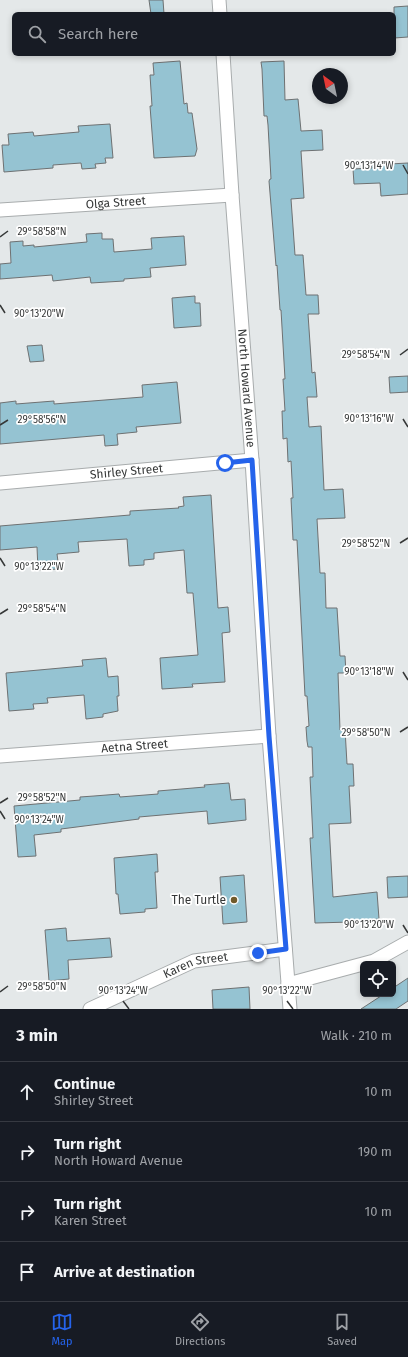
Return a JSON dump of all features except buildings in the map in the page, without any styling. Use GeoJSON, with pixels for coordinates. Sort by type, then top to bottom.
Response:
{"type":"FeatureCollection","features":[{"type":"Feature","properties":{"kind":"street"},"geometry":{"type":"LineString","coordinates":[[220,0],[220,12]]}},
{"type":"Feature","properties":{"kind":"street","name":"North Howard Avenue"},"geometry":{"type":"LineString","coordinates":[[223,56],[252,460],[269,736],[290,1009]]}},
{"type":"Feature","properties":{"kind":"street","name":"Olga Street"},"geometry":{"type":"LineString","coordinates":[[0,210],[232,196]]}},
{"type":"Feature","properties":{"kind":"street","name":"Shirley Street"},"geometry":{"type":"LineString","coordinates":[[0,483],[252,460]]}},
{"type":"Feature","properties":{"kind":"street","name":"Aetna Street"},"geometry":{"type":"LineString","coordinates":[[0,756],[269,736]]}},
{"type":"Feature","properties":{"kind":"street"},"geometry":{"type":"LineString","coordinates":[[288,984],[374,961],[408,942]]}},
{"type":"Feature","properties":{"kind":"street","name":"Karen Street"},"geometry":{"type":"LineString","coordinates":[[90,1009],[194,961],[286,949]]}},
{"type":"Feature","properties":{"kind":"place","name":"The Turtle"},"geometry":{"type":"Point","coordinates":[234,900]}},
{"type":"Feature","properties":{"kind":"route"},"geometry":{"type":"LineString","coordinates":[[225,463],[252,460],[269,736],[286,949],[258,953]]}}]}
